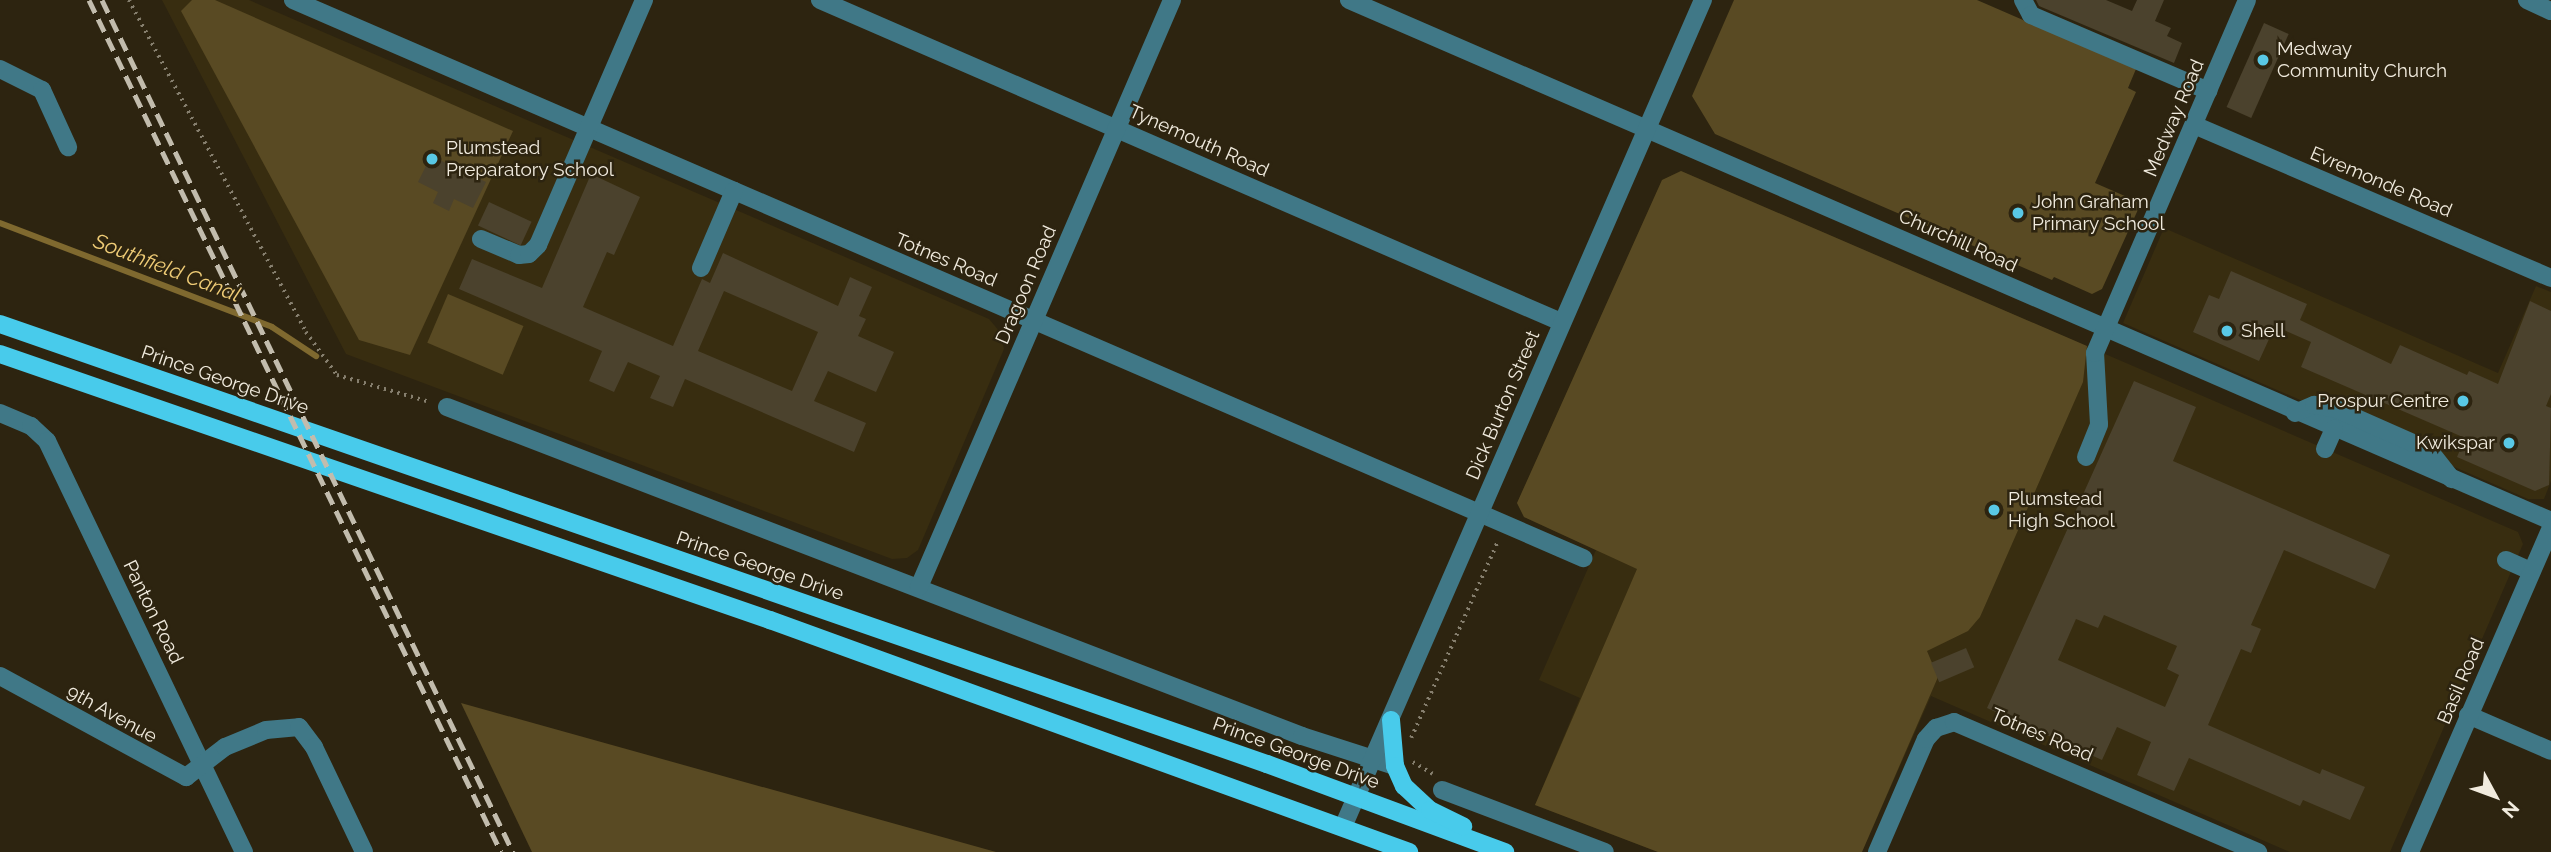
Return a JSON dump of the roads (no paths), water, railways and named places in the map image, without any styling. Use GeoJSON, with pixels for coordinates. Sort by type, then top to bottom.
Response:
{"type":"FeatureCollection","features":[{"type":"Feature","properties":{"kind":"main road","name":"Prince George Drive"},"geometry":{"type":"LineString","coordinates":[[0,324],[1355,797],[1505,852]]}},
{"type":"Feature","properties":{"kind":"main road"},"geometry":{"type":"LineString","coordinates":[[0,354],[770,620],[1409,852]]}},
{"type":"Feature","properties":{"kind":"main road"},"geometry":{"type":"LineString","coordinates":[[1391,720],[1395,766],[1404,786],[1430,810],[1519,852]]}},
{"type":"Feature","properties":{"kind":"street","name":"Totnes Road"},"geometry":{"type":"LineString","coordinates":[[293,0],[1583,558]]}},
{"type":"Feature","properties":{"kind":"street"},"geometry":{"type":"LineString","coordinates":[[481,239],[519,255],[534,250],[644,0]]}},
{"type":"Feature","properties":{"kind":"street","name":"Tynemouth Road"},"geometry":{"type":"LineString","coordinates":[[820,0],[1561,322]]}},
{"type":"Feature","properties":{"kind":"street","name":"Dragoon Road"},"geometry":{"type":"LineString","coordinates":[[919,587],[1172,0]]}},
{"type":"Feature","properties":{"kind":"street","name":"Churchill Road"},"geometry":{"type":"LineString","coordinates":[[1349,0],[2295,413],[2551,521]]}},
{"type":"Feature","properties":{"kind":"street","name":"Dick Burton Street"},"geometry":{"type":"LineString","coordinates":[[1343,827],[1370,759],[1391,720],[1561,322],[1648,130],[1703,0]]}},
{"type":"Feature","properties":{"kind":"street"},"geometry":{"type":"LineString","coordinates":[[2023,0],[2031,15],[2208,91]]}},
{"type":"Feature","properties":{"kind":"street","name":"Medway Road"},"geometry":{"type":"LineString","coordinates":[[2086,457],[2099,424],[2094,357],[2247,0]]}},
{"type":"Feature","properties":{"kind":"street"},"geometry":{"type":"LineString","coordinates":[[2527,0],[2551,11]]}},
{"type":"Feature","properties":{"kind":"street"},"geometry":{"type":"LineString","coordinates":[[0,69],[43,90],[68,147]]}},
{"type":"Feature","properties":{"kind":"street","name":"Evremonde Road"},"geometry":{"type":"LineString","coordinates":[[2194,125],[2551,278]]}},
{"type":"Feature","properties":{"kind":"street"},"geometry":{"type":"LineString","coordinates":[[701,268],[734,191]]}},
{"type":"Feature","properties":{"kind":"street"},"geometry":{"type":"LineString","coordinates":[[2295,413],[2314,405],[2336,409],[2429,450],[2452,479]]}},
{"type":"Feature","properties":{"kind":"street","name":"Prince George Drive"},"geometry":{"type":"LineString","coordinates":[[447,407],[1302,736],[1395,766]]}},
{"type":"Feature","properties":{"kind":"street","name":"Panton Road"},"geometry":{"type":"LineString","coordinates":[[0,413],[31,426],[47,441],[244,852]]}},
{"type":"Feature","properties":{"kind":"street"},"geometry":{"type":"LineString","coordinates":[[2325,449],[2334,429]]}},
{"type":"Feature","properties":{"kind":"street","name":"Basil Road"},"geometry":{"type":"LineString","coordinates":[[2410,852],[2551,527]]}},
{"type":"Feature","properties":{"kind":"street"},"geometry":{"type":"LineString","coordinates":[[2506,560],[2531,571]]}},
{"type":"Feature","properties":{"kind":"street","name":"9th Avenue"},"geometry":{"type":"LineString","coordinates":[[0,676],[175,773],[186,776],[203,766]]}},
{"type":"Feature","properties":{"kind":"street"},"geometry":{"type":"LineString","coordinates":[[2468,715],[2551,751]]}},
{"type":"Feature","properties":{"kind":"street","name":"Totnes Road"},"geometry":{"type":"LineString","coordinates":[[1877,852],[1930,733],[1954,722],[2258,852]]}},
{"type":"Feature","properties":{"kind":"street"},"geometry":{"type":"LineString","coordinates":[[203,766],[225,747],[266,730],[299,727],[314,747],[364,852]]}},
{"type":"Feature","properties":{"kind":"street"},"geometry":{"type":"LineString","coordinates":[[1442,790],[1605,852]]}},
{"type":"Feature","properties":{"kind":"waterway","name":"Southfield Canal"},"geometry":{"type":"LineString","coordinates":[[0,223],[272,327],[316,356]]}},
{"type":"Feature","properties":{"kind":"railway"},"geometry":{"type":"LineString","coordinates":[[89,0],[501,852]]}},
{"type":"Feature","properties":{"kind":"railway"},"geometry":{"type":"LineString","coordinates":[[102,0],[513,852]]}},
{"type":"Feature","properties":{"kind":"place","name":"Medway Community Church"},"geometry":{"type":"Point","coordinates":[2263,60]}},
{"type":"Feature","properties":{"kind":"place","name":"Plumstead Preparatory School"},"geometry":{"type":"Point","coordinates":[432,159]}},
{"type":"Feature","properties":{"kind":"place","name":"John Graham Primary School"},"geometry":{"type":"Point","coordinates":[2018,213]}},
{"type":"Feature","properties":{"kind":"place","name":"Shell"},"geometry":{"type":"Point","coordinates":[2227,331]}},
{"type":"Feature","properties":{"kind":"place","name":"Prospur Centre"},"geometry":{"type":"Point","coordinates":[2463,401]}},
{"type":"Feature","properties":{"kind":"place","name":"Kwikspar"},"geometry":{"type":"Point","coordinates":[2509,443]}},
{"type":"Feature","properties":{"kind":"place","name":"Plumstead High School"},"geometry":{"type":"Point","coordinates":[1994,510]}}]}
